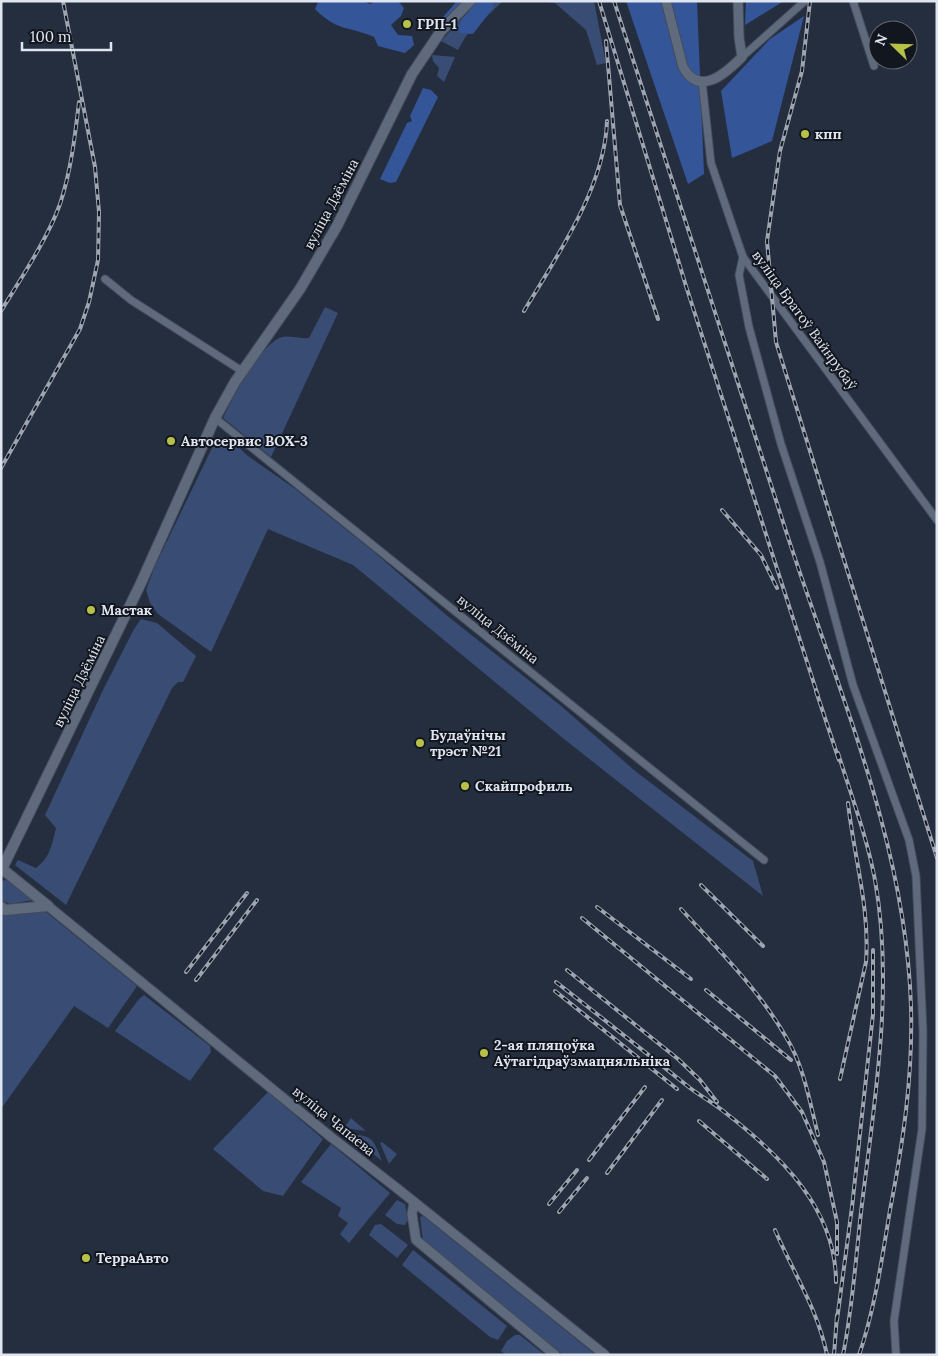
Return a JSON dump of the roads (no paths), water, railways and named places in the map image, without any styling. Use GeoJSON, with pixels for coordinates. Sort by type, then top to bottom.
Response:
{"type":"FeatureCollection","features":[{"type":"Feature","properties":{"kind":"main road","name":"вуліца Дзёміна"},"geometry":{"type":"LineString","coordinates":[[2,869],[141,583],[214,418],[242,371],[300,289],[337,226],[412,74],[441,31],[470,1]]}},
{"type":"Feature","properties":{"kind":"main road","name":"вуліца Чапаева"},"geometry":{"type":"LineString","coordinates":[[2,869],[48,906]]}},
{"type":"Feature","properties":{"kind":"main road"},"geometry":{"type":"LineString","coordinates":[[1,907],[5,910],[48,906]]}},
{"type":"Feature","properties":{"kind":"street"},"geometry":{"type":"LineString","coordinates":[[666,1],[683,67],[687,74],[702,81],[712,81],[723,76],[805,1]]}},
{"type":"Feature","properties":{"kind":"street"},"geometry":{"type":"LineString","coordinates":[[738,1],[739,37],[742,57]]}},
{"type":"Feature","properties":{"kind":"street"},"geometry":{"type":"LineString","coordinates":[[853,1],[868,47]]}},
{"type":"Feature","properties":{"kind":"street","name":"вуліца Братоў Вайнрубаў"},"geometry":{"type":"LineString","coordinates":[[702,81],[711,163],[743,257],[937,520]]}},
{"type":"Feature","properties":{"kind":"street"},"geometry":{"type":"LineString","coordinates":[[743,257],[739,274],[749,327],[780,444],[820,562],[853,685],[909,840],[916,876],[923,1031],[922,1128],[894,1321],[896,1355]]}},
{"type":"Feature","properties":{"kind":"street"},"geometry":{"type":"LineString","coordinates":[[105,279],[131,300],[242,371]]}},
{"type":"Feature","properties":{"kind":"street","name":"вуліца Дзёміна"},"geometry":{"type":"LineString","coordinates":[[214,418],[764,860]]}},
{"type":"Feature","properties":{"kind":"street","name":"вуліца Чапаева"},"geometry":{"type":"LineString","coordinates":[[48,906],[331,1138],[414,1202],[604,1355]]}},
{"type":"Feature","properties":{"kind":"street"},"geometry":{"type":"LineString","coordinates":[[414,1202],[412,1214],[416,1240],[555,1355]]}},
{"type":"Feature","properties":{"kind":"railway"},"geometry":{"type":"LineString","coordinates":[[1,468],[80,329],[89,302],[98,260],[99,212],[95,167],[63,1]]}},
{"type":"Feature","properties":{"kind":"railway"},"geometry":{"type":"LineString","coordinates":[[599,1],[686,286],[818,696]]}},
{"type":"Feature","properties":{"kind":"railway"},"geometry":{"type":"LineString","coordinates":[[614,1],[784,525],[845,702],[882,822],[896,883],[906,945],[911,1007],[909,1084],[899,1160],[881,1265],[874,1302],[859,1355]]}},
{"type":"Feature","properties":{"kind":"railway"},"geometry":{"type":"LineString","coordinates":[[810,1],[802,71],[780,151],[767,241],[776,342],[937,858]]}},
{"type":"Feature","properties":{"kind":"railway"},"geometry":{"type":"LineString","coordinates":[[606,41],[620,205],[658,319]]}},
{"type":"Feature","properties":{"kind":"railway"},"geometry":{"type":"LineString","coordinates":[[1,311],[41,245],[60,204],[70,166],[79,102]]}},
{"type":"Feature","properties":{"kind":"railway"},"geometry":{"type":"LineString","coordinates":[[524,311],[564,244],[589,196],[598,171],[607,121]]}},
{"type":"Feature","properties":{"kind":"railway"},"geometry":{"type":"LineString","coordinates":[[722,510],[761,555],[777,588]]}},
{"type":"Feature","properties":{"kind":"railway"},"geometry":{"type":"LineString","coordinates":[[816,691],[839,760]]}},
{"type":"Feature","properties":{"kind":"railway"},"geometry":{"type":"LineString","coordinates":[[838,753],[872,864],[880,920],[883,960],[883,1001],[877,1083],[852,1299],[843,1355]]}},
{"type":"Feature","properties":{"kind":"railway"},"geometry":{"type":"LineString","coordinates":[[840,1079],[866,962],[867,942],[864,902],[848,803]]}},
{"type":"Feature","properties":{"kind":"railway"},"geometry":{"type":"LineString","coordinates":[[701,885],[763,946]]}},
{"type":"Feature","properties":{"kind":"railway"},"geometry":{"type":"LineString","coordinates":[[186,972],[247,893]]}},
{"type":"Feature","properties":{"kind":"railway"},"geometry":{"type":"LineString","coordinates":[[196,980],[257,900]]}},
{"type":"Feature","properties":{"kind":"railway"},"geometry":{"type":"LineString","coordinates":[[597,907],[691,979]]}},
{"type":"Feature","properties":{"kind":"railway"},"geometry":{"type":"LineString","coordinates":[[681,909],[751,986],[786,1037],[802,1072],[818,1135]]}},
{"type":"Feature","properties":{"kind":"railway"},"geometry":{"type":"LineString","coordinates":[[582,918],[775,1076],[802,1112],[824,1162],[837,1222],[837,1254]]}},
{"type":"Feature","properties":{"kind":"railway"},"geometry":{"type":"LineString","coordinates":[[837,1320],[852,1207],[873,1014],[873,950]]}},
{"type":"Feature","properties":{"kind":"railway"},"geometry":{"type":"LineString","coordinates":[[567,970],[678,1059],[700,1080],[717,1102]]}},
{"type":"Feature","properties":{"kind":"railway"},"geometry":{"type":"LineString","coordinates":[[556,982],[690,1088],[747,1130],[785,1166],[802,1186],[816,1208],[827,1231],[834,1256],[836,1282]]}},
{"type":"Feature","properties":{"kind":"railway"},"geometry":{"type":"LineString","coordinates":[[706,990],[791,1060]]}},
{"type":"Feature","properties":{"kind":"railway"},"geometry":{"type":"LineString","coordinates":[[555,991],[677,1089]]}},
{"type":"Feature","properties":{"kind":"railway"},"geometry":{"type":"LineString","coordinates":[[589,1160],[645,1087]]}},
{"type":"Feature","properties":{"kind":"railway"},"geometry":{"type":"LineString","coordinates":[[607,1173],[662,1100]]}},
{"type":"Feature","properties":{"kind":"railway"},"geometry":{"type":"LineString","coordinates":[[699,1121],[767,1179]]}},
{"type":"Feature","properties":{"kind":"railway"},"geometry":{"type":"LineString","coordinates":[[549,1204],[577,1170]]}},
{"type":"Feature","properties":{"kind":"railway"},"geometry":{"type":"LineString","coordinates":[[559,1212],[587,1178]]}},
{"type":"Feature","properties":{"kind":"railway"},"geometry":{"type":"LineString","coordinates":[[775,1230],[818,1322],[827,1355]]}},
{"type":"Feature","properties":{"kind":"railway"},"geometry":{"type":"LineString","coordinates":[[834,1355],[837,1315]]}},
{"type":"Feature","properties":{"kind":"place","name":"ГРП-1"},"geometry":{"type":"Point","coordinates":[407,24]}},
{"type":"Feature","properties":{"kind":"place","name":"кпп"},"geometry":{"type":"Point","coordinates":[805,134]}},
{"type":"Feature","properties":{"kind":"place","name":"Автосервис BOX-3"},"geometry":{"type":"Point","coordinates":[171,441]}},
{"type":"Feature","properties":{"kind":"place","name":"Мастак"},"geometry":{"type":"Point","coordinates":[91,610]}},
{"type":"Feature","properties":{"kind":"place","name":"Будаўнічы трэст №21"},"geometry":{"type":"Point","coordinates":[420,743]}},
{"type":"Feature","properties":{"kind":"place","name":"Скайпрофиль"},"geometry":{"type":"Point","coordinates":[465,786]}},
{"type":"Feature","properties":{"kind":"place","name":"2-ая пляцоўка Аўтагідраўзмацняльніка"},"geometry":{"type":"Point","coordinates":[484,1053]}},
{"type":"Feature","properties":{"kind":"place","name":"ТерраАвто"},"geometry":{"type":"Point","coordinates":[86,1258]}}]}
